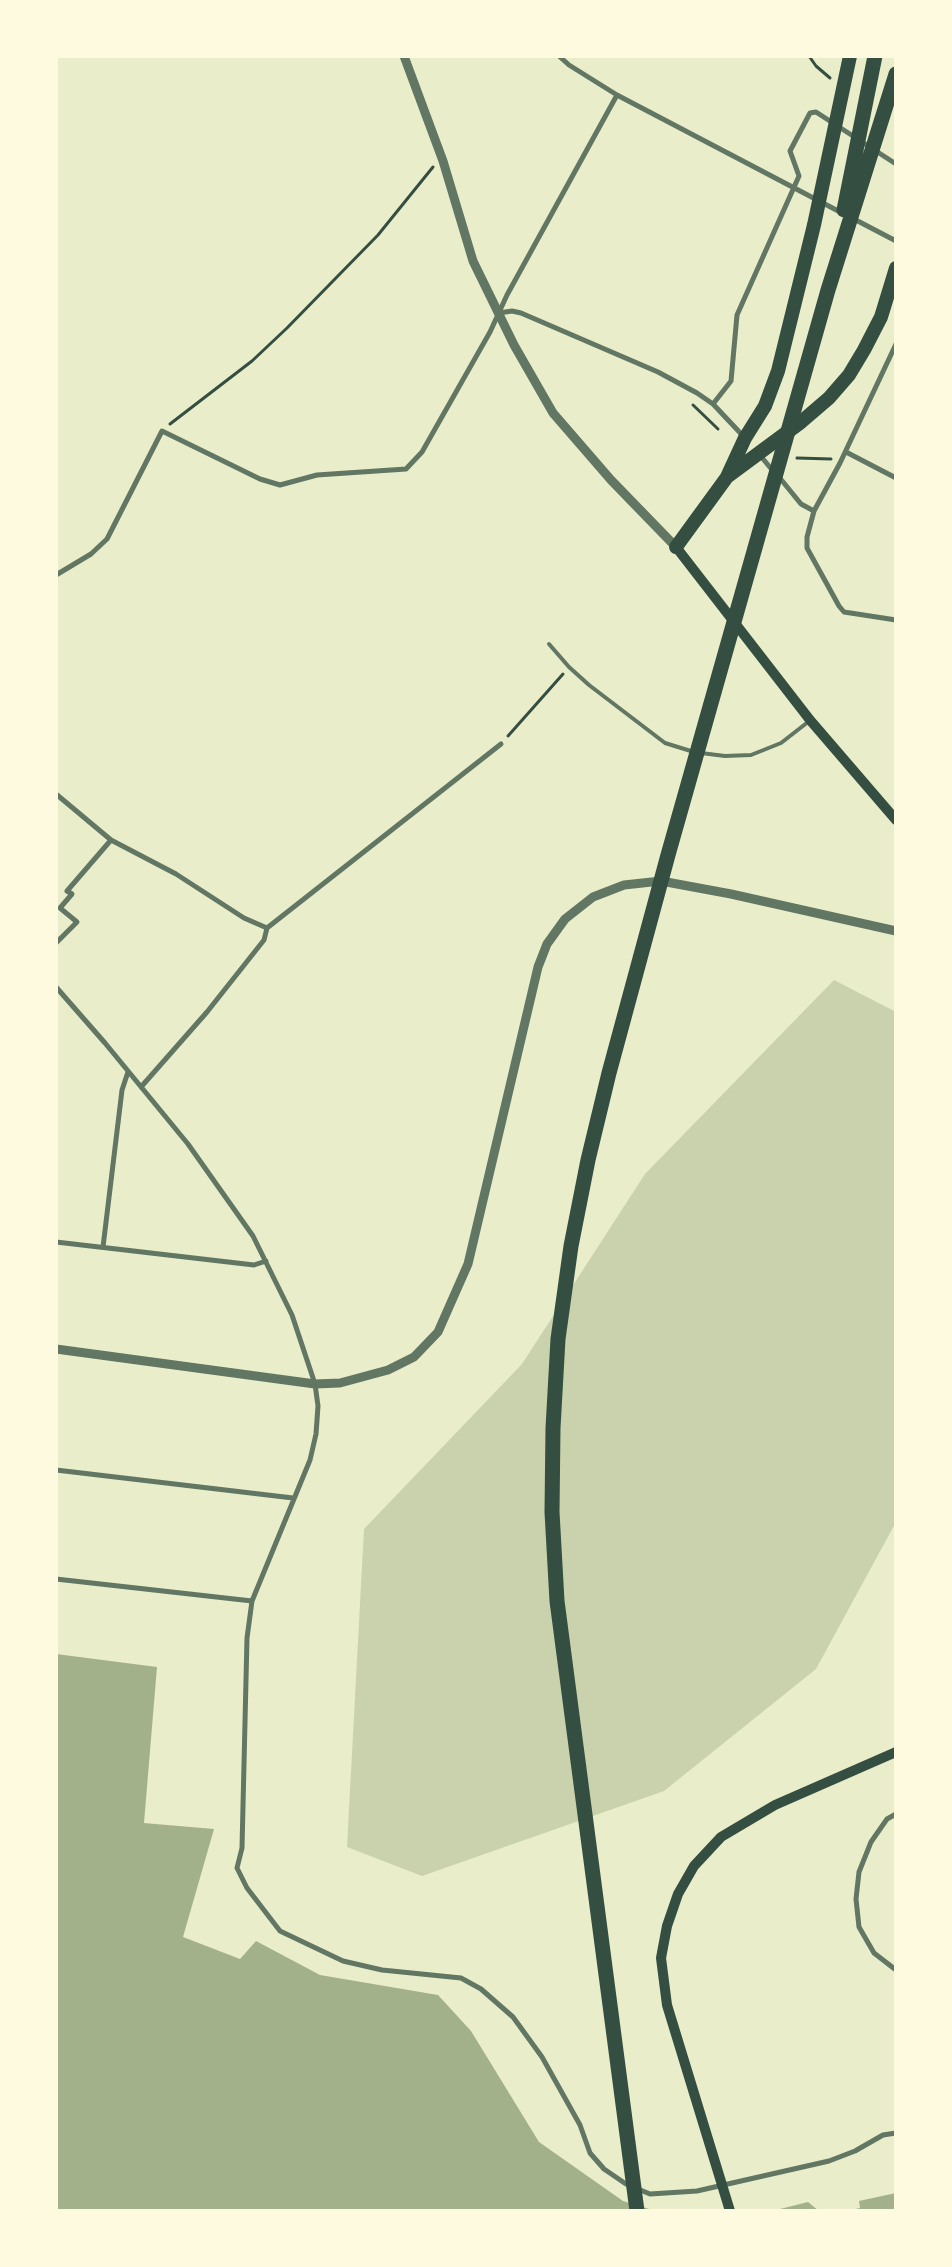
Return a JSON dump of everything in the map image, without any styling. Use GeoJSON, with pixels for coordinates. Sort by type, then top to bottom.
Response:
{"type":"FeatureCollection","features":[{"type":"Feature","properties":{"kind":"highway"},"geometry":{"type":"LineString","coordinates":[[676,547],[727,477],[745,438],[765,406],[778,371],[814,225],[850,56]]}},
{"type":"Feature","properties":{"kind":"highway"},"geometry":{"type":"LineString","coordinates":[[828,290],[875,56]]}},
{"type":"Feature","properties":{"kind":"highway"},"geometry":{"type":"LineString","coordinates":[[637,2211],[557,1602],[552,1512],[553,1428],[558,1339],[573,1236],[590,1150],[668,855],[828,290],[896,74]]}},
{"type":"Feature","properties":{"kind":"highway"},"geometry":{"type":"LineString","coordinates":[[727,477],[759,454],[828,398],[848,375],[864,350],[881,316],[896,268]]}},
{"type":"Feature","properties":{"kind":"main road"},"geometry":{"type":"LineString","coordinates":[[676,547],[810,720],[896,820]]}},
{"type":"Feature","properties":{"kind":"main road"},"geometry":{"type":"LineString","coordinates":[[730,2211],[667,2005],[661,1958],[666,1926],[678,1894],[690,1873],[721,1836],[775,1805],[896,1752]]}},
{"type":"Feature","properties":{"kind":"street"},"geometry":{"type":"LineString","coordinates":[[404,56],[443,161],[474,261],[514,345],[553,413],[611,480],[676,547]]}},
{"type":"Feature","properties":{"kind":"street"},"geometry":{"type":"LineString","coordinates":[[559,56],[569,65],[617,95],[896,241]]}},
{"type":"Feature","properties":{"kind":"street"},"geometry":{"type":"LineString","coordinates":[[56,575],[92,554],[107,539],[162,431],[260,479],[280,485],[317,475],[406,469],[422,452],[617,95]]}},
{"type":"Feature","properties":{"kind":"street"},"geometry":{"type":"LineString","coordinates":[[712,404],[731,381],[737,315],[799,176],[790,151],[810,113],[816,112],[896,164]]}},
{"type":"Feature","properties":{"kind":"street"},"geometry":{"type":"LineString","coordinates":[[499,313],[512,311],[521,313],[649,368],[697,393],[712,404],[745,438]]}},
{"type":"Feature","properties":{"kind":"street"},"geometry":{"type":"LineString","coordinates":[[896,344],[846,452],[814,511],[807,537],[807,548],[844,612],[896,620]]}},
{"type":"Feature","properties":{"kind":"street"},"geometry":{"type":"LineString","coordinates":[[846,452],[896,478]]}},
{"type":"Feature","properties":{"kind":"street"},"geometry":{"type":"LineString","coordinates":[[759,454],[801,504],[814,511]]}},
{"type":"Feature","properties":{"kind":"street"},"geometry":{"type":"LineString","coordinates":[[141,1087],[207,1012],[264,940],[267,928],[500,744]]}},
{"type":"Feature","properties":{"kind":"street"},"geometry":{"type":"LineString","coordinates":[[56,794],[111,840],[176,874],[244,918],[267,928]]}},
{"type":"Feature","properties":{"kind":"street"},"geometry":{"type":"LineString","coordinates":[[56,944],[76,922],[60,908],[72,894],[67,891],[111,840]]}},
{"type":"Feature","properties":{"kind":"street"},"geometry":{"type":"LineString","coordinates":[[56,1350],[315,1384],[340,1383],[388,1370],[414,1357],[438,1332],[468,1264],[538,967],[547,944],[565,919],[593,897],[624,886],[662,881],[731,894],[896,931]]}},
{"type":"Feature","properties":{"kind":"street"},"geometry":{"type":"LineString","coordinates":[[56,987],[188,1144],[252,1236],[292,1315],[315,1384],[318,1406],[316,1434],[310,1460],[252,1601],[247,1638],[242,1848],[237,1868],[247,1888],[280,1931],[343,1961],[382,1970],[461,1978],[481,1989],[513,2016],[542,2057],[580,2125],[590,2153],[604,2169],[618,2179],[650,2194],[697,2191],[829,2161],[855,2151],[883,2136],[896,2133]]}},
{"type":"Feature","properties":{"kind":"street"},"geometry":{"type":"LineString","coordinates":[[103,1247],[122,1090],[128,1072]]}},
{"type":"Feature","properties":{"kind":"street"},"geometry":{"type":"LineString","coordinates":[[56,1242],[254,1265],[266,1261]]}},
{"type":"Feature","properties":{"kind":"street"},"geometry":{"type":"LineString","coordinates":[[56,1470],[293,1498]]}},
{"type":"Feature","properties":{"kind":"street"},"geometry":{"type":"LineString","coordinates":[[56,1579],[252,1601]]}},
{"type":"Feature","properties":{"kind":"street"},"geometry":{"type":"LineString","coordinates":[[896,1814],[887,1818],[871,1842],[859,1872],[856,1899],[859,1928],[874,1953],[896,1970]]}},
{"type":"Feature","properties":{"kind":"lane"},"geometry":{"type":"LineString","coordinates":[[549,644],[569,667],[589,685],[665,743],[686,751],[725,756],[751,755],[782,744],[810,720]]}},
{"type":"Feature","properties":{"kind":"path"},"geometry":{"type":"LineString","coordinates":[[162,431],[252,360],[287,328],[378,235],[430,169],[443,161]]}},
{"type":"Feature","properties":{"kind":"path"},"geometry":{"type":"LineString","coordinates":[[795,458],[828,458],[840,463]]}},
{"type":"Feature","properties":{"kind":"path"},"geometry":{"type":"LineString","coordinates":[[500,744],[569,667]]}},
{"type":"Feature","properties":{"kind":"shaded area"},"geometry":{"type":"Polygon","coordinates":[[[834,980],[896,1012],[896,1522],[816,1669],[664,1791],[422,1876],[347,1847],[364,1529],[522,1364],[645,1174],[834,980]]]}},
{"type":"Feature","properties":{"kind":"shaded area"},"geometry":{"type":"Polygon","coordinates":[[[56,1654],[157,1667],[144,1823],[214,1829],[183,1937],[240,1959],[256,1941],[320,1975],[438,1995],[471,2031],[539,2142],[623,2201],[656,2211],[56,2211],[56,1654]]]}},
{"type":"Feature","properties":{"kind":"shaded area"},"geometry":{"type":"Polygon","coordinates":[[[896,2193],[896,2211],[846,2211],[860,2208],[859,2201],[896,2193]]]}},
{"type":"Feature","properties":{"kind":"shaded area"},"geometry":{"type":"Polygon","coordinates":[[[808,2202],[819,2211],[772,2211],[808,2202]]]}}]}
